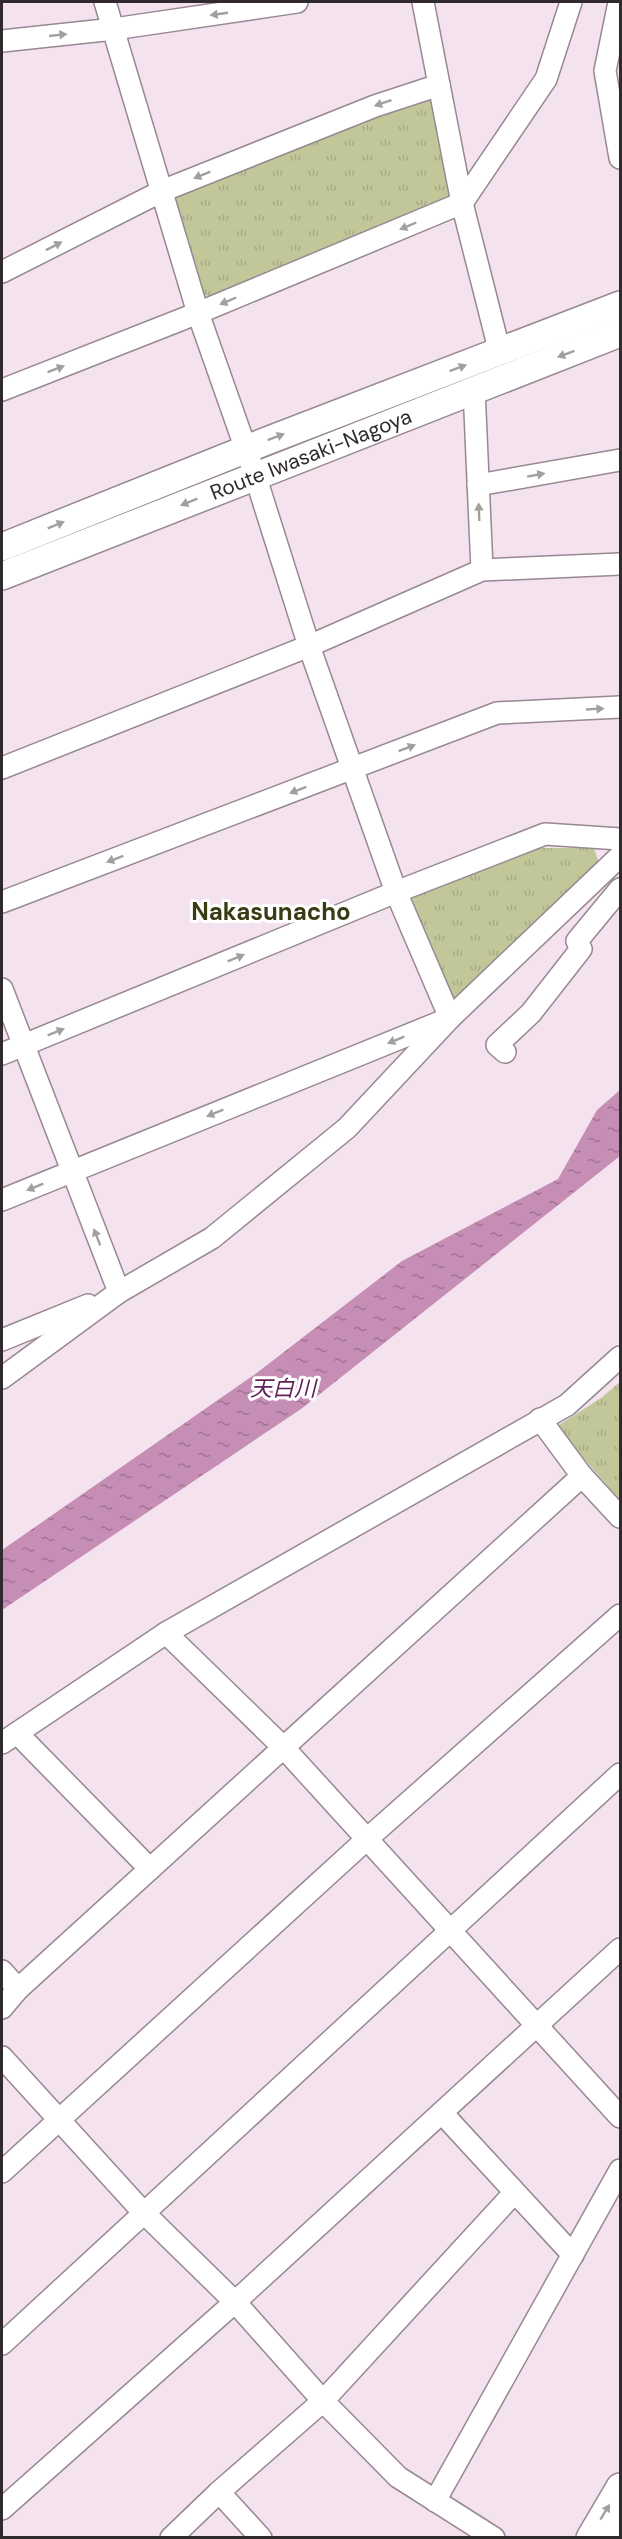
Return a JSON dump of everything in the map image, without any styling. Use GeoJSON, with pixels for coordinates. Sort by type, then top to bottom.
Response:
{"type":"FeatureCollection","features":[{"type":"Feature","properties":{"kind":"main road","name":"Route Iwasaki-Nagoya"},"geometry":{"type":"LineString","coordinates":[[2,547],[245,450],[621,305]]}},
{"type":"Feature","properties":{"kind":"main road","name":"Route Iwasaki-Nagoya"},"geometry":{"type":"LineString","coordinates":[[2,576],[621,333]]}},
{"type":"Feature","properties":{"kind":"main road"},"geometry":{"type":"LineString","coordinates":[[590,2538],[621,2487]]}},
{"type":"Feature","properties":{"kind":"main road"},"geometry":{"type":"LineString","coordinates":[[613,2538],[621,2525]]}},
{"type":"Feature","properties":{"kind":"street"},"geometry":{"type":"LineString","coordinates":[[105,2],[198,313],[255,475],[309,646],[396,892],[450,1018]]}},
{"type":"Feature","properties":{"kind":"street"},"geometry":{"type":"LineString","coordinates":[[2,40],[114,29],[297,2]]}},
{"type":"Feature","properties":{"kind":"street"},"geometry":{"type":"LineString","coordinates":[[423,2],[462,203],[500,352]]}},
{"type":"Feature","properties":{"kind":"street"},"geometry":{"type":"LineString","coordinates":[[2,390],[198,313],[462,203],[546,79],[571,2]]}},
{"type":"Feature","properties":{"kind":"street"},"geometry":{"type":"LineString","coordinates":[[620,5],[605,71],[621,158]]}},
{"type":"Feature","properties":{"kind":"street"},"geometry":{"type":"LineString","coordinates":[[2,272],[162,191],[375,106],[439,85]]}},
{"type":"Feature","properties":{"kind":"street"},"geometry":{"type":"LineString","coordinates":[[474,389],[482,570]]}},
{"type":"Feature","properties":{"kind":"street"},"geometry":{"type":"LineString","coordinates":[[478,485],[621,460]]}},
{"type":"Feature","properties":{"kind":"street"},"geometry":{"type":"LineString","coordinates":[[2,768],[309,646],[482,570],[621,564]]}},
{"type":"Feature","properties":{"kind":"street"},"geometry":{"type":"LineString","coordinates":[[2,902],[497,713],[621,707]]}},
{"type":"Feature","properties":{"kind":"street"},"geometry":{"type":"LineString","coordinates":[[2,1054],[396,892],[545,834],[621,839]]}},
{"type":"Feature","properties":{"kind":"street"},"geometry":{"type":"LineString","coordinates":[[2,1378],[119,1292],[212,1238],[347,1128],[450,1018],[621,856]]}},
{"type":"Feature","properties":{"kind":"street"},"geometry":{"type":"LineString","coordinates":[[505,1052],[497,1045],[531,1013],[581,949],[577,941],[621,889]]}},
{"type":"Feature","properties":{"kind":"street"},"geometry":{"type":"LineString","coordinates":[[2,990],[119,1292]]}},
{"type":"Feature","properties":{"kind":"street"},"geometry":{"type":"LineString","coordinates":[[2,1200],[450,1018]]}},
{"type":"Feature","properties":{"kind":"street"},"geometry":{"type":"LineString","coordinates":[[2,1340],[119,1292]]}},
{"type":"Feature","properties":{"kind":"street"},"geometry":{"type":"LineString","coordinates":[[150,1869],[9,1738],[166,1633],[567,1405],[621,1357]]}},
{"type":"Feature","properties":{"kind":"street"},"geometry":{"type":"LineString","coordinates":[[540,1419],[582,1476],[621,1516]]}},
{"type":"Feature","properties":{"kind":"street"},"geometry":{"type":"LineString","coordinates":[[2,2008],[18,1989],[582,1476]]}},
{"type":"Feature","properties":{"kind":"street"},"geometry":{"type":"LineString","coordinates":[[2,2172],[367,1839],[621,1615]]}},
{"type":"Feature","properties":{"kind":"street"},"geometry":{"type":"LineString","coordinates":[[166,1633],[284,1748],[621,2117]]}},
{"type":"Feature","properties":{"kind":"street"},"geometry":{"type":"LineString","coordinates":[[2,2344],[621,1774]]}},
{"type":"Feature","properties":{"kind":"street"},"geometry":{"type":"LineString","coordinates":[[2,2509],[235,2302],[621,1950]]}},
{"type":"Feature","properties":{"kind":"street"},"geometry":{"type":"LineString","coordinates":[[2,1971],[18,1989]]}},
{"type":"Feature","properties":{"kind":"street"},"geometry":{"type":"LineString","coordinates":[[2,2057],[143,2212],[235,2302],[323,2401],[398,2477],[435,2500],[472,2532],[494,2538]]}},
{"type":"Feature","properties":{"kind":"street"},"geometry":{"type":"LineString","coordinates":[[442,2113],[573,2255]]}},
{"type":"Feature","properties":{"kind":"street"},"geometry":{"type":"LineString","coordinates":[[435,2500],[621,2170]]}},
{"type":"Feature","properties":{"kind":"street"},"geometry":{"type":"LineString","coordinates":[[171,2538],[219,2492],[323,2401],[514,2193]]}},
{"type":"Feature","properties":{"kind":"street"},"geometry":{"type":"LineString","coordinates":[[219,2492],[261,2538]]}},
{"type":"Feature","properties":{"kind":"green space"},"geometry":{"type":"Polygon","coordinates":[[[426,96],[432,101],[451,192],[446,201],[210,297],[201,293],[173,195],[426,96]]]}},
{"type":"Feature","properties":{"kind":"green space"},"geometry":{"type":"Polygon","coordinates":[[[541,848],[594,848],[599,863],[554,912],[452,1001],[409,898],[541,848]]]}},
{"type":"Feature","properties":{"kind":"green space"},"geometry":{"type":"Polygon","coordinates":[[[620,1382],[620,1500],[556,1427],[601,1398],[620,1382]]]}},
{"type":"Feature","properties":{"kind":"water","name":"天白川"},"geometry":{"type":"Polygon","coordinates":[[[620,1090],[620,1156],[301,1409],[2,1610],[2,1550],[258,1372],[402,1261],[558,1179],[597,1110],[620,1090]]]}},
{"type":"Feature","properties":{"kind":"district","name":"Nakasunacho"},"geometry":{"type":"Point","coordinates":[271,912]}}]}
